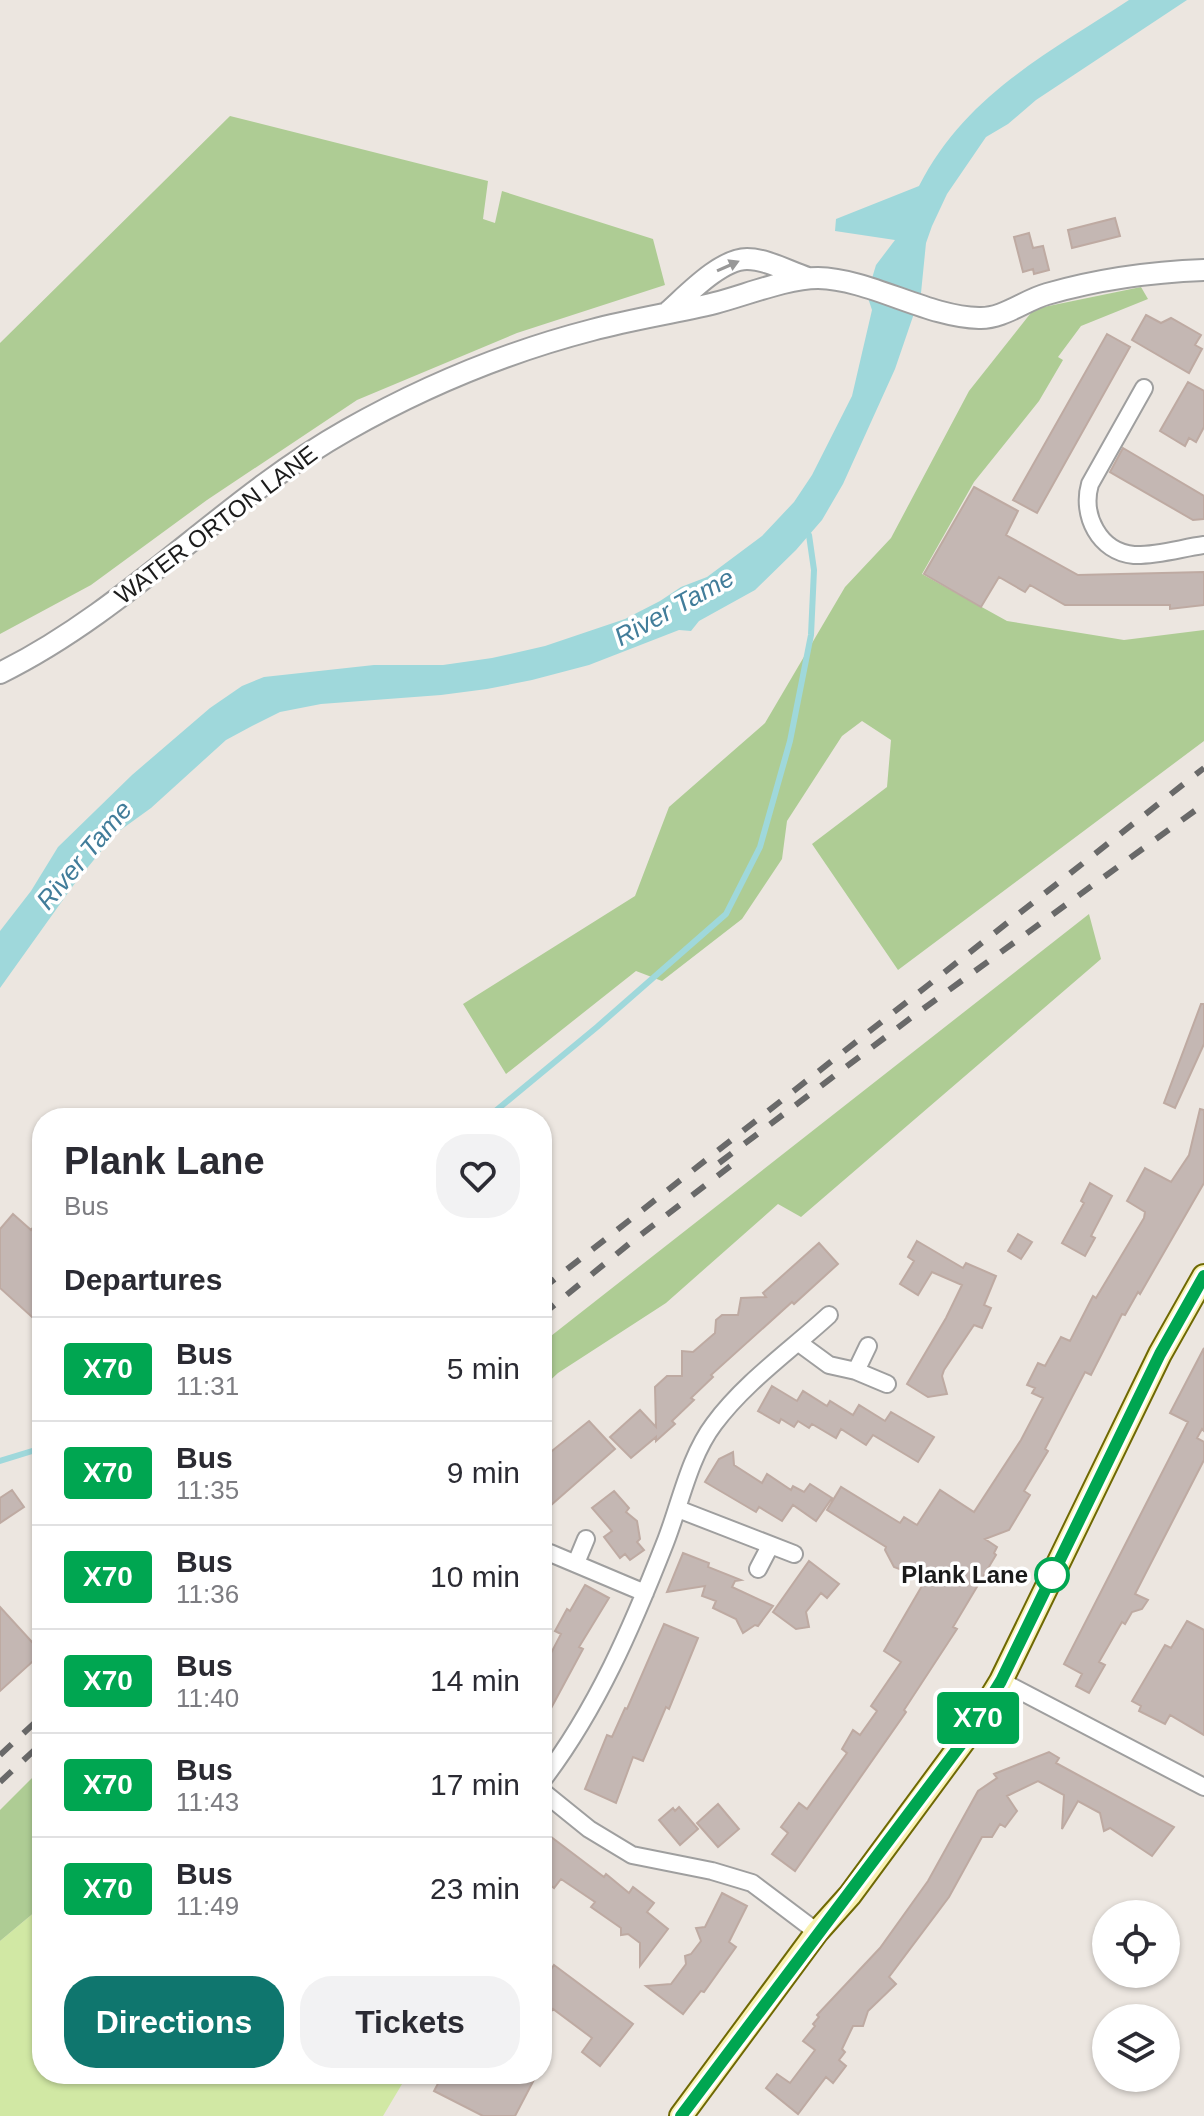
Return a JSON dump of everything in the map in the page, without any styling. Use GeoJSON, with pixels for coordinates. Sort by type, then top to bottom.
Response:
{"type":"FeatureCollection","features":[{"type":"Feature","properties":{"kind":"main road"},"geometry":{"type":"LineString","coordinates":[[681,2116],[968,1735],[1001,1681],[1160,1354],[1204,1276]]}},
{"type":"Feature","properties":{"kind":"street","name":"WATER ORTON LANE"},"geometry":{"type":"LineString","coordinates":[[666,313],[713,273],[744,258],[808,278]]}},
{"type":"Feature","properties":{"kind":"street","name":"WATER ORTON LANE"},"geometry":{"type":"LineString","coordinates":[[0,673],[68,636],[273,477],[346,430],[421,391],[517,353],[591,330],[808,278],[833,279],[978,318],[1017,307],[1033,298],[1105,279],[1204,270]]}},
{"type":"Feature","properties":{"kind":"street"},"geometry":{"type":"LineString","coordinates":[[1144,388],[1090,484],[1088,517],[1104,541],[1122,552],[1136,555],[1204,545]]}},
{"type":"Feature","properties":{"kind":"street"},"geometry":{"type":"LineString","coordinates":[[552,1768],[571,1743],[610,1672],[645,1593],[695,1459],[713,1425],[748,1388],[829,1315]]}},
{"type":"Feature","properties":{"kind":"street"},"geometry":{"type":"LineString","coordinates":[[799,1343],[829,1365],[856,1371],[887,1384]]}},
{"type":"Feature","properties":{"kind":"street"},"geometry":{"type":"LineString","coordinates":[[856,1371],[868,1346]]}},
{"type":"Feature","properties":{"kind":"street"},"geometry":{"type":"LineString","coordinates":[[678,1509],[794,1554]]}},
{"type":"Feature","properties":{"kind":"street"},"geometry":{"type":"LineString","coordinates":[[576,1563],[586,1539]]}},
{"type":"Feature","properties":{"kind":"street"},"geometry":{"type":"LineString","coordinates":[[758,1569],[770,1546]]}},
{"type":"Feature","properties":{"kind":"street"},"geometry":{"type":"LineString","coordinates":[[552,1554],[645,1593]]}},
{"type":"Feature","properties":{"kind":"street"},"geometry":{"type":"LineString","coordinates":[[1001,1681],[1204,1787]]}},
{"type":"Feature","properties":{"kind":"street"},"geometry":{"type":"LineString","coordinates":[[552,1799],[589,1829],[632,1855],[712,1871],[752,1883],[817,1932]]}},
{"type":"Feature","properties":{"kind":"green space"},"geometry":{"type":"Polygon","coordinates":[[[230,116],[488,181],[483,219],[495,223],[502,191],[653,239],[665,285],[517,333],[357,400],[207,500],[91,585],[0,634],[0,343],[230,116]]]}},
{"type":"Feature","properties":{"kind":"green space"},"geometry":{"type":"Polygon","coordinates":[[[1141,287],[1148,299],[1081,326],[1058,357],[1063,360],[1039,401],[974,482],[922,574],[1007,621],[1124,640],[1204,630],[1204,741],[898,970],[812,844],[887,787],[891,740],[862,721],[842,736],[787,821],[782,859],[742,919],[662,981],[636,971],[506,1074],[463,1004],[635,896],[669,807],[765,723],[845,587],[891,538],[969,391],[1034,309],[1141,287]]]}},
{"type":"Feature","properties":{"kind":"green space"},"geometry":{"type":"Polygon","coordinates":[[[1089,914],[1101,959],[801,1217],[778,1204],[666,1303],[552,1379],[552,1335],[1089,914]]]}},
{"type":"Feature","properties":{"kind":"green space"},"geometry":{"type":"Polygon","coordinates":[[[32,1778],[32,1914],[0,1941],[0,1810],[32,1778]]]}},
{"type":"Feature","properties":{"kind":"green space"},"geometry":{"type":"Polygon","coordinates":[[[32,1914],[32,2084],[402,2084],[383,2116],[0,2116],[0,1941],[32,1914]]]}},
{"type":"Feature","properties":{"kind":"water","name":"River Tame"},"geometry":{"type":"Polygon","coordinates":[[[1129,0],[1187,0],[1036,100],[1008,124],[986,137],[947,194],[932,226],[926,243],[921,293],[895,369],[843,484],[822,520],[755,590],[699,621],[691,631],[679,630],[589,665],[487,689],[321,704],[280,712],[252,726],[226,740],[151,808],[115,834],[75,883],[0,988],[0,931],[31,891],[58,847],[132,775],[210,708],[242,686],[264,677],[374,665],[443,665],[545,646],[625,619],[681,587],[707,577],[762,536],[794,502],[812,475],[852,396],[872,310],[867,295],[876,265],[895,240],[835,231],[836,219],[919,186],[938,154],[984,101],[1010,79],[1129,0]]]}},
{"type":"Feature","properties":{"kind":"building"},"geometry":{"type":"Polygon","coordinates":[[[1115,218],[1120,236],[1072,248],[1068,230],[1115,218]]]}},
{"type":"Feature","properties":{"kind":"building"},"geometry":{"type":"Polygon","coordinates":[[[1029,233],[1033,248],[1043,246],[1049,270],[1034,274],[1033,269],[1023,272],[1014,237],[1029,233]]]}},
{"type":"Feature","properties":{"kind":"building"},"geometry":{"type":"Polygon","coordinates":[[[1146,315],[1161,323],[1171,318],[1201,335],[1195,345],[1202,349],[1189,373],[1132,340],[1146,315]]]}},
{"type":"Feature","properties":{"kind":"building"},"geometry":{"type":"Polygon","coordinates":[[[1107,334],[1130,347],[1037,513],[1013,500],[1107,334]]]}},
{"type":"Feature","properties":{"kind":"building"},"geometry":{"type":"Polygon","coordinates":[[[1188,382],[1204,391],[1204,427],[1196,442],[1189,438],[1185,446],[1160,431],[1188,382]]]}},
{"type":"Feature","properties":{"kind":"building"},"geometry":{"type":"Polygon","coordinates":[[[1123,448],[1204,496],[1204,519],[1193,520],[1110,472],[1123,448]]]}},
{"type":"Feature","properties":{"kind":"building"},"geometry":{"type":"Polygon","coordinates":[[[974,487],[1018,511],[1006,535],[1078,575],[1204,572],[1204,605],[1170,609],[1170,605],[1065,605],[1030,585],[1025,592],[999,577],[981,607],[924,574],[974,487]]]}},
{"type":"Feature","properties":{"kind":"building"},"geometry":{"type":"Polygon","coordinates":[[[1201,1004],[1204,1004],[1204,1044],[1175,1108],[1164,1103],[1201,1004]]]}},
{"type":"Feature","properties":{"kind":"building"},"geometry":{"type":"Polygon","coordinates":[[[1200,1109],[1204,1110],[1204,1183],[1140,1294],[1138,1292],[1125,1315],[1122,1314],[1091,1375],[1085,1372],[1045,1449],[1048,1451],[1024,1491],[1030,1495],[1009,1530],[985,1539],[997,1547],[996,1555],[953,1627],[957,1629],[904,1710],[906,1712],[795,1871],[772,1854],[788,1833],[781,1827],[799,1803],[807,1809],[847,1753],[842,1749],[853,1730],[860,1735],[877,1711],[871,1706],[901,1662],[884,1651],[926,1579],[894,1567],[886,1547],[827,1510],[841,1487],[900,1523],[904,1517],[917,1525],[940,1490],[974,1512],[1021,1440],[1043,1398],[1032,1393],[1035,1388],[1027,1385],[1038,1363],[1045,1366],[1061,1337],[1070,1341],[1093,1296],[1096,1298],[1144,1218],[1145,1212],[1127,1201],[1145,1168],[1171,1182],[1189,1155],[1200,1109]]]}},
{"type":"Feature","properties":{"kind":"building"},"geometry":{"type":"Polygon","coordinates":[[[1090,1183],[1112,1196],[1091,1236],[1095,1238],[1085,1256],[1062,1243],[1084,1203],[1081,1201],[1090,1183]]]}},
{"type":"Feature","properties":{"kind":"building"},"geometry":{"type":"Polygon","coordinates":[[[13,1214],[32,1229],[32,1317],[0,1288],[0,1229],[13,1214]]]}},
{"type":"Feature","properties":{"kind":"building"},"geometry":{"type":"Polygon","coordinates":[[[1018,1234],[1032,1242],[1021,1259],[1008,1251],[1018,1234]]]}},
{"type":"Feature","properties":{"kind":"building"},"geometry":{"type":"Polygon","coordinates":[[[917,1241],[963,1268],[966,1263],[996,1276],[984,1305],[991,1308],[982,1328],[974,1325],[944,1370],[942,1376],[947,1394],[928,1397],[907,1384],[962,1285],[932,1272],[918,1295],[900,1284],[914,1261],[908,1257],[917,1241]]]}},
{"type":"Feature","properties":{"kind":"building"},"geometry":{"type":"Polygon","coordinates":[[[819,1243],[838,1264],[711,1375],[713,1377],[691,1398],[694,1400],[672,1421],[675,1424],[631,1458],[610,1437],[640,1410],[656,1427],[655,1387],[667,1376],[682,1376],[682,1351],[693,1352],[715,1333],[716,1320],[722,1315],[738,1315],[741,1298],[766,1297],[763,1293],[819,1243]]]}},
{"type":"Feature","properties":{"kind":"building"},"geometry":{"type":"Polygon","coordinates":[[[1204,1348],[1204,1431],[1202,1429],[1197,1438],[1204,1442],[1204,1460],[1135,1594],[1148,1600],[1142,1609],[1132,1612],[1125,1624],[1122,1622],[1099,1662],[1105,1665],[1089,1693],[1076,1686],[1082,1674],[1064,1664],[1188,1422],[1170,1413],[1204,1348]]]}},
{"type":"Feature","properties":{"kind":"building"},"geometry":{"type":"Polygon","coordinates":[[[772,1386],[797,1401],[803,1391],[827,1406],[830,1401],[853,1415],[859,1405],[885,1421],[891,1412],[934,1437],[918,1462],[873,1435],[866,1445],[841,1429],[836,1438],[812,1424],[809,1428],[798,1421],[794,1427],[781,1419],[779,1423],[758,1411],[772,1386]]]}},
{"type":"Feature","properties":{"kind":"building"},"geometry":{"type":"Polygon","coordinates":[[[589,1421],[615,1449],[552,1504],[552,1451],[589,1421]]]}},
{"type":"Feature","properties":{"kind":"building"},"geometry":{"type":"Polygon","coordinates":[[[733,1452],[734,1465],[762,1483],[767,1474],[791,1490],[793,1486],[804,1492],[810,1484],[832,1498],[816,1521],[793,1505],[782,1521],[759,1507],[756,1512],[705,1482],[719,1459],[733,1452]]]}},
{"type":"Feature","properties":{"kind":"building"},"geometry":{"type":"Polygon","coordinates":[[[12,1490],[24,1507],[0,1523],[0,1498],[12,1490]]]}},
{"type":"Feature","properties":{"kind":"building"},"geometry":{"type":"Polygon","coordinates":[[[614,1491],[629,1508],[626,1512],[637,1521],[640,1539],[637,1542],[644,1550],[630,1560],[625,1554],[620,1558],[604,1537],[612,1531],[592,1508],[614,1491]]]}},
{"type":"Feature","properties":{"kind":"building"},"geometry":{"type":"Polygon","coordinates":[[[683,1553],[741,1580],[735,1581],[732,1587],[773,1606],[758,1626],[743,1633],[736,1619],[713,1608],[716,1601],[702,1596],[705,1586],[667,1592],[683,1553]]]}},
{"type":"Feature","properties":{"kind":"building"},"geometry":{"type":"Polygon","coordinates":[[[809,1561],[839,1584],[827,1598],[821,1593],[806,1612],[809,1627],[796,1629],[773,1612],[809,1561]]]}},
{"type":"Feature","properties":{"kind":"building"},"geometry":{"type":"Polygon","coordinates":[[[585,1585],[609,1598],[579,1647],[583,1649],[552,1706],[552,1651],[561,1634],[555,1631],[567,1609],[570,1611],[585,1585]]]}},
{"type":"Feature","properties":{"kind":"building"},"geometry":{"type":"Polygon","coordinates":[[[0,1607],[32,1642],[32,1662],[0,1691],[0,1607]]]}},
{"type":"Feature","properties":{"kind":"building"},"geometry":{"type":"Polygon","coordinates":[[[1187,1621],[1204,1630],[1204,1735],[1170,1715],[1165,1724],[1139,1711],[1141,1706],[1132,1701],[1165,1645],[1171,1648],[1187,1621]]]}},
{"type":"Feature","properties":{"kind":"building"},"geometry":{"type":"Polygon","coordinates":[[[664,1624],[698,1638],[669,1709],[666,1707],[643,1761],[633,1757],[616,1803],[585,1789],[607,1735],[612,1737],[627,1709],[664,1624]]]}},
{"type":"Feature","properties":{"kind":"building"},"geometry":{"type":"Polygon","coordinates":[[[1049,1752],[1059,1758],[1056,1763],[1174,1827],[1152,1856],[1110,1828],[1104,1831],[1100,1813],[1078,1801],[1062,1829],[1064,1795],[1038,1781],[1007,1796],[1017,1811],[1005,1827],[1000,1824],[992,1837],[982,1837],[949,1897],[889,1977],[896,1984],[868,2011],[863,2026],[853,2026],[842,2049],[845,2052],[839,2060],[846,2066],[833,2083],[826,2077],[798,2114],[766,2088],[777,2074],[790,2083],[815,2050],[803,2041],[815,2026],[817,2015],[880,1948],[928,1881],[978,1791],[997,1778],[994,1774],[1049,1752]]]}},
{"type":"Feature","properties":{"kind":"building"},"geometry":{"type":"Polygon","coordinates":[[[718,1804],[739,1829],[718,1847],[697,1823],[718,1804]]]}},
{"type":"Feature","properties":{"kind":"building"},"geometry":{"type":"Polygon","coordinates":[[[679,1807],[698,1829],[680,1845],[659,1820],[673,1808],[675,1811],[679,1807]]]}},
{"type":"Feature","properties":{"kind":"building"},"geometry":{"type":"Polygon","coordinates":[[[552,1838],[604,1877],[606,1874],[629,1893],[633,1887],[654,1903],[647,1912],[668,1929],[640,1966],[640,1943],[628,1934],[621,1935],[621,1928],[591,1907],[595,1902],[561,1879],[554,1888],[552,1838]]]}},
{"type":"Feature","properties":{"kind":"building"},"geometry":{"type":"Polygon","coordinates":[[[722,1893],[747,1906],[729,1942],[736,1947],[704,1992],[701,1991],[683,2014],[646,1986],[671,1984],[686,1964],[685,1956],[691,1954],[701,1941],[696,1928],[705,1927],[722,1893]]]}},
{"type":"Feature","properties":{"kind":"building"},"geometry":{"type":"Polygon","coordinates":[[[554,1965],[633,2024],[600,2066],[582,2052],[592,2038],[552,2010],[554,1965]]]}},
{"type":"Feature","properties":{"kind":"building"},"geometry":{"type":"Polygon","coordinates":[[[438,2084],[532,2084],[515,2116],[483,2116],[434,2091],[438,2084]]]}},
{"type":"Feature","properties":{"kind":"waterway"},"geometry":{"type":"LineString","coordinates":[[499,1108],[726,914],[760,847],[790,741],[811,635],[814,570],[809,535]]}},
{"type":"Feature","properties":{"kind":"waterway"},"geometry":{"type":"LineString","coordinates":[[0,1461],[32,1451]]}},
{"type":"Feature","properties":{"kind":"railway"},"geometry":{"type":"LineString","coordinates":[[552,1281],[1204,768]]}},
{"type":"Feature","properties":{"kind":"railway"},"geometry":{"type":"LineString","coordinates":[[719,1163],[912,1017],[1204,804]]}},
{"type":"Feature","properties":{"kind":"railway"},"geometry":{"type":"LineString","coordinates":[[552,1307],[737,1161]]}},
{"type":"Feature","properties":{"kind":"railway"},"geometry":{"type":"LineString","coordinates":[[0,1755],[32,1725]]}},
{"type":"Feature","properties":{"kind":"railway"},"geometry":{"type":"LineString","coordinates":[[0,1782],[32,1752]]}},
{"type":"Feature","properties":{"kind":"bus line","name":"X70"},"geometry":{"type":"LineString","coordinates":[[681,2116],[968,1735],[1001,1681],[1160,1354],[1204,1276]]}},
{"type":"Feature","properties":{"kind":"place","name":"Plank Lane"},"geometry":{"type":"Point","coordinates":[1052,1575]}}]}
